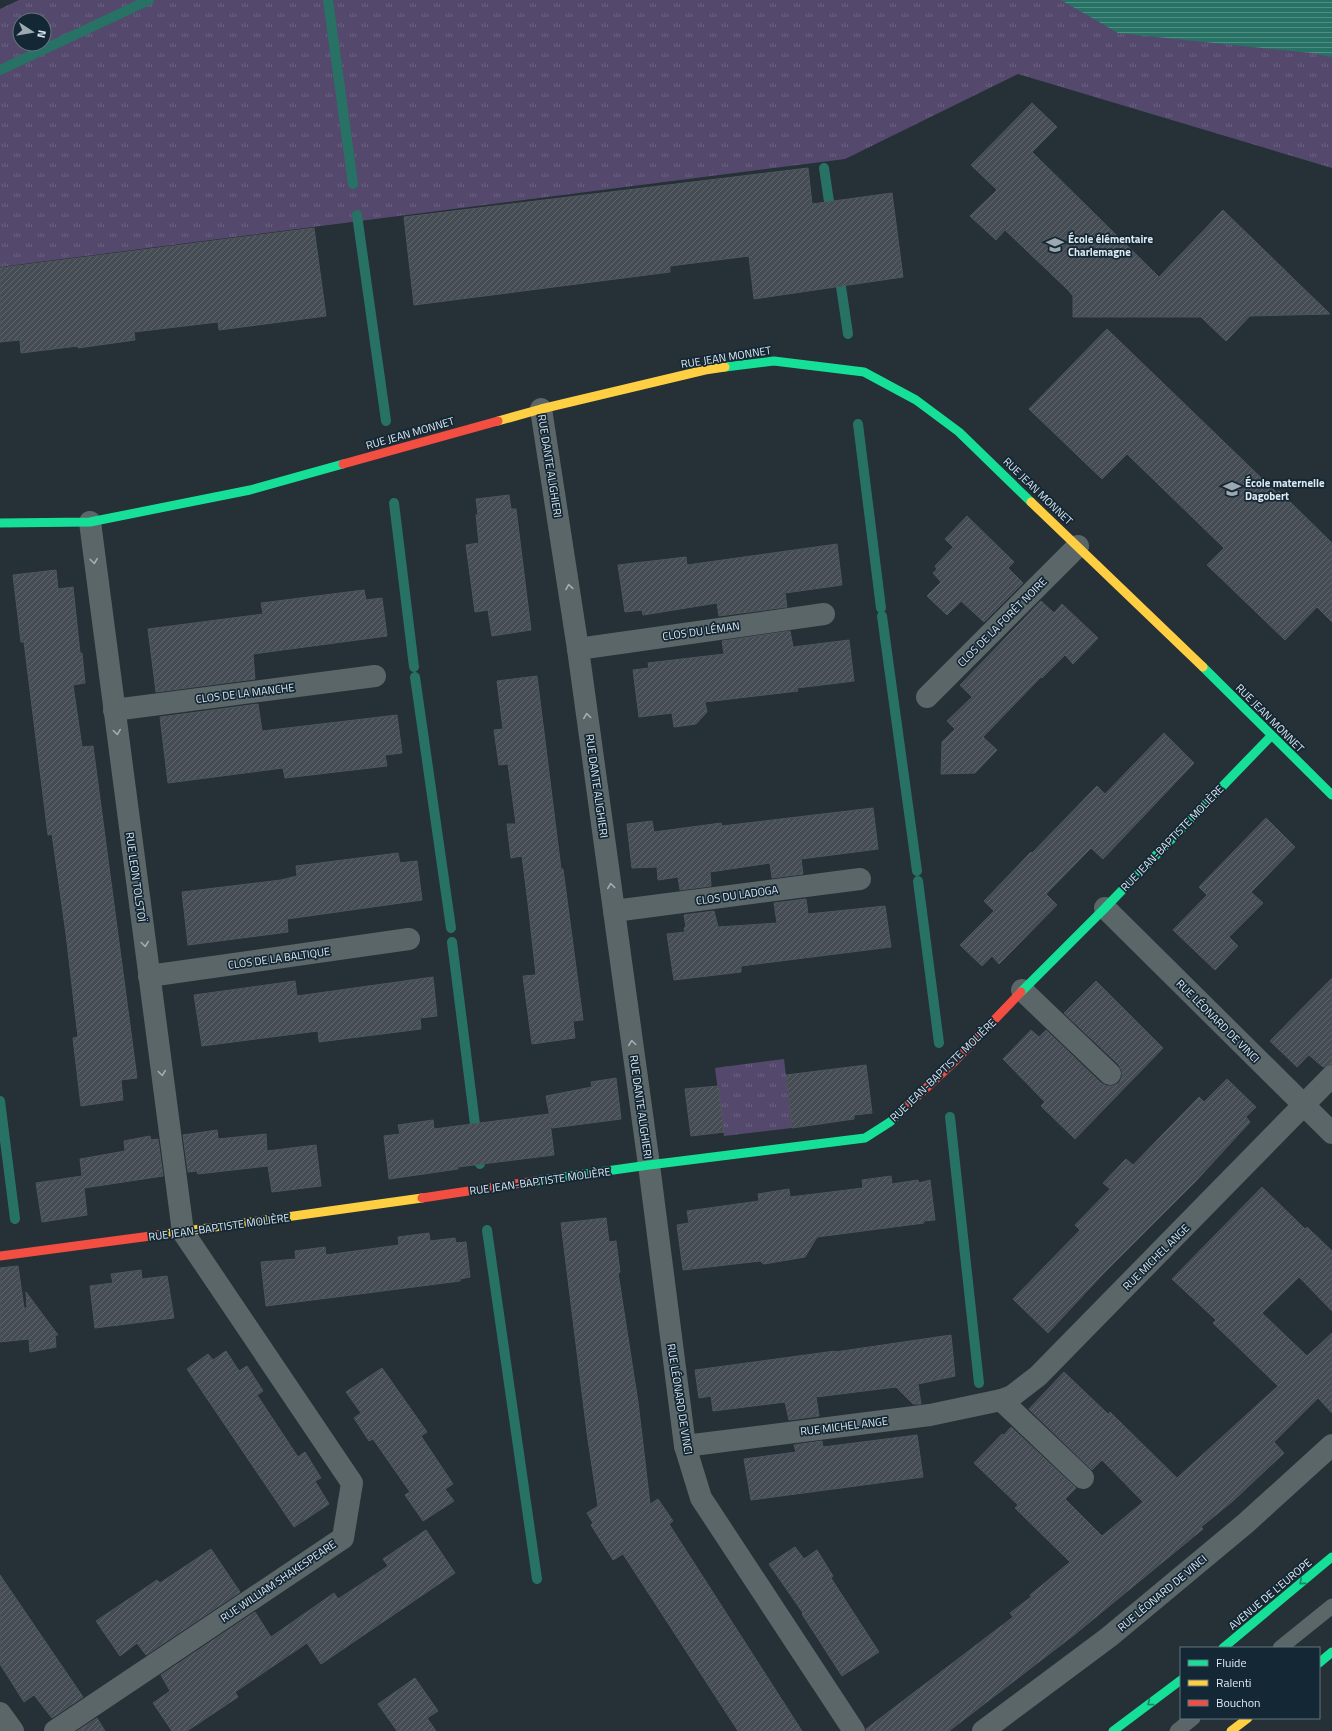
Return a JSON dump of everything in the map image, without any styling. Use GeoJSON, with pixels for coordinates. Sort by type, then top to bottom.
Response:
{"type":"FeatureCollection","features":[{"type":"Feature","properties":{"kind":"street","name":"RUE JEAN MONNET"},"geometry":{"type":"LineString","coordinates":[[0,523],[90,522],[250,490],[541,409],[705,370],[774,361],[864,372],[916,400],[959,432],[1218,682],[1332,795]]}},
{"type":"Feature","properties":{"kind":"street","name":"RUE DANTE ALIGHIERI"},"geometry":{"type":"LineString","coordinates":[[541,409],[578,649],[649,1165]]}},
{"type":"Feature","properties":{"kind":"street","name":"RUE LEON TOLSTOÏ"},"geometry":{"type":"LineString","coordinates":[[90,522],[183,1232]]}},
{"type":"Feature","properties":{"kind":"street","name":"CLOS DE LA FORÊT NOIRE"},"geometry":{"type":"LineString","coordinates":[[927,697],[1078,546]]}},
{"type":"Feature","properties":{"kind":"street","name":"CLOS DU LÉMAN"},"geometry":{"type":"LineString","coordinates":[[578,649],[824,614]]}},
{"type":"Feature","properties":{"kind":"street","name":"CLOS DE LA MANCHE"},"geometry":{"type":"LineString","coordinates":[[114,710],[375,676]]}},
{"type":"Feature","properties":{"kind":"street","name":"RUE JEAN-BAPTISTE MOLIÈRE"},"geometry":{"type":"LineString","coordinates":[[0,1256],[183,1232],[649,1165],[865,1138],[890,1122],[919,1096],[1022,990],[1105,908],[1271,736]]}},
{"type":"Feature","properties":{"kind":"street","name":"CLOS DU LADOGA"},"geometry":{"type":"LineString","coordinates":[[614,911],[860,878]]}},
{"type":"Feature","properties":{"kind":"street","name":"RUE LÉONARD DE VINCI"},"geometry":{"type":"LineString","coordinates":[[1105,908],[1332,1133]]}},
{"type":"Feature","properties":{"kind":"street","name":"CLOS DE LA BALTIQUE"},"geometry":{"type":"LineString","coordinates":[[149,976],[409,939]]}},
{"type":"Feature","properties":{"kind":"street"},"geometry":{"type":"LineString","coordinates":[[1022,990],[1110,1074]]}},
{"type":"Feature","properties":{"kind":"street","name":"RUE MICHEL ANGE"},"geometry":{"type":"LineString","coordinates":[[685,1446],[930,1415],[1001,1400],[1012,1396],[1038,1376],[1332,1076]]}},
{"type":"Feature","properties":{"kind":"street","name":"RUE LÉONARD DE VINCI"},"geometry":{"type":"LineString","coordinates":[[649,1165],[685,1446],[701,1498],[854,1731]]}},
{"type":"Feature","properties":{"kind":"street","name":"RUE WILLIAM SHAKESPEARE"},"geometry":{"type":"LineString","coordinates":[[55,1731],[343,1538],[352,1483],[183,1232]]}},
{"type":"Feature","properties":{"kind":"street"},"geometry":{"type":"LineString","coordinates":[[1001,1400],[1083,1478]]}},
{"type":"Feature","properties":{"kind":"street","name":"RUE LÉONARD DE VINCI"},"geometry":{"type":"LineString","coordinates":[[983,1731],[1109,1637],[1246,1523],[1332,1445]]}},
{"type":"Feature","properties":{"kind":"street","name":"AVENUE DE L'EUROPE"},"geometry":{"type":"LineString","coordinates":[[1224,1647],[1332,1557]]}},
{"type":"Feature","properties":{"kind":"street"},"geometry":{"type":"LineString","coordinates":[[1320,1661],[1332,1652]]}},
{"type":"Feature","properties":{"kind":"street"},"geometry":{"type":"LineString","coordinates":[[1113,1731],[1180,1681]]}},
{"type":"Feature","properties":{"kind":"street"},"geometry":{"type":"LineString","coordinates":[[0,1713],[13,1731]]}},
{"type":"Feature","properties":{"kind":"street"},"geometry":{"type":"LineString","coordinates":[[1231,1731],[1247,1719]]}},
{"type":"Feature","properties":{"kind":"lane"},"geometry":{"type":"LineString","coordinates":[[1281,1647],[1332,1606]]}},
{"type":"Feature","properties":{"kind":"lane"},"geometry":{"type":"LineString","coordinates":[[1177,1731],[1192,1719]]}},
{"type":"Feature","properties":{"kind":"green space"},"geometry":{"type":"Polygon","coordinates":[[[19,0],[1332,0],[1332,168],[1018,74],[845,159],[0,267],[0,9],[19,0]]]}},
{"type":"Feature","properties":{"kind":"green space"},"geometry":{"type":"Polygon","coordinates":[[[784,1059],[792,1128],[724,1136],[715,1068],[784,1059]]]}},
{"type":"Feature","properties":{"kind":"shaded area"},"geometry":{"type":"Polygon","coordinates":[[[1061,0],[1332,0],[1332,57],[1312,53],[1118,33],[1061,0]]]}},
{"type":"Feature","properties":{"kind":"building","name":"École élémentaire Charlemagne"},"geometry":{"type":"Polygon","coordinates":[[[1032,103],[1057,127],[1032,152],[1159,277],[1223,210],[1330,314],[1250,316],[1226,341],[1201,317],[1073,317],[1073,296],[1068,290],[1005,230],[996,240],[970,216],[997,190],[971,165],[1032,103]]]}},
{"type":"Feature","properties":{"kind":"building"},"geometry":{"type":"Polygon","coordinates":[[[808,168],[812,204],[892,193],[903,277],[754,299],[749,256],[670,266],[670,272],[414,305],[404,217],[808,168]]]}},
{"type":"Feature","properties":{"kind":"building"},"geometry":{"type":"Polygon","coordinates":[[[314,228],[326,316],[219,330],[218,322],[134,332],[135,340],[78,348],[78,346],[21,353],[20,340],[0,342],[0,268],[314,228]]]}},
{"type":"Feature","properties":{"kind":"building","name":"École maternelle Dagobert"},"geometry":{"type":"Polygon","coordinates":[[[1107,329],[1277,493],[1279,491],[1332,543],[1332,622],[1317,607],[1285,640],[1207,565],[1224,548],[1127,454],[1102,479],[1029,409],[1107,329]]]}},
{"type":"Feature","properties":{"kind":"building"},"geometry":{"type":"Polygon","coordinates":[[[509,495],[511,509],[516,509],[531,630],[492,636],[488,610],[475,612],[466,545],[479,543],[476,499],[509,495]]]}},
{"type":"Feature","properties":{"kind":"building"},"geometry":{"type":"Polygon","coordinates":[[[967,516],[1014,562],[1008,568],[1023,583],[984,622],[961,601],[947,615],[927,596],[941,582],[933,573],[937,569],[935,566],[953,547],[945,539],[967,516]]]}},
{"type":"Feature","properties":{"kind":"building"},"geometry":{"type":"Polygon","coordinates":[[[837,544],[842,585],[785,593],[787,607],[719,616],[717,603],[643,615],[642,610],[625,612],[618,565],[686,557],[687,565],[837,544]]]}},
{"type":"Feature","properties":{"kind":"building"},"geometry":{"type":"Polygon","coordinates":[[[56,570],[58,589],[73,587],[80,653],[82,653],[85,683],[73,685],[82,747],[93,746],[137,1078],[121,1080],[123,1100],[81,1106],[73,1038],[78,1037],[66,934],[52,834],[48,835],[24,642],[21,642],[13,575],[56,570]]]}},
{"type":"Feature","properties":{"kind":"building"},"geometry":{"type":"Polygon","coordinates":[[[364,590],[366,600],[382,598],[387,636],[253,654],[255,679],[156,692],[148,629],[263,614],[261,603],[364,590]]]}},
{"type":"Feature","properties":{"kind":"building"},"geometry":{"type":"Polygon","coordinates":[[[1041,601],[1054,613],[1062,604],[1098,638],[1073,664],[1065,655],[1042,678],[1041,677],[983,737],[997,750],[975,773],[941,774],[942,742],[955,729],[947,721],[972,697],[960,685],[1041,601]]]}},
{"type":"Feature","properties":{"kind":"building"},"geometry":{"type":"Polygon","coordinates":[[[790,631],[793,647],[849,640],[854,681],[797,688],[798,691],[705,702],[707,712],[696,724],[674,727],[672,713],[639,717],[633,670],[649,668],[648,663],[724,654],[722,641],[790,631]]]}},
{"type":"Feature","properties":{"kind":"building"},"geometry":{"type":"Polygon","coordinates":[[[537,676],[561,869],[563,869],[583,1020],[573,1021],[575,1038],[532,1044],[523,976],[536,975],[528,903],[522,856],[511,858],[507,824],[516,824],[508,764],[499,765],[494,730],[503,729],[497,681],[537,676]]]}},
{"type":"Feature","properties":{"kind":"building"},"geometry":{"type":"Polygon","coordinates":[[[258,704],[262,731],[397,715],[402,753],[385,755],[387,766],[285,778],[283,768],[168,783],[160,717],[258,704]]]}},
{"type":"Feature","properties":{"kind":"building"},"geometry":{"type":"Polygon","coordinates":[[[1164,733],[1194,763],[1103,859],[1091,848],[1046,894],[1057,905],[999,964],[992,956],[982,966],[960,945],[994,911],[984,901],[1097,786],[1105,794],[1164,733]]]}},
{"type":"Feature","properties":{"kind":"building"},"geometry":{"type":"Polygon","coordinates":[[[873,808],[878,849],[801,859],[803,874],[772,878],[770,863],[710,872],[711,886],[680,890],[678,877],[658,880],[657,867],[632,868],[627,824],[652,821],[654,832],[721,823],[722,826],[873,808]]]}},
{"type":"Feature","properties":{"kind":"building"},"geometry":{"type":"Polygon","coordinates":[[[1266,818],[1295,847],[1251,892],[1263,903],[1229,937],[1238,946],[1215,970],[1173,930],[1207,895],[1199,887],[1266,818]]]}},
{"type":"Feature","properties":{"kind":"building"},"geometry":{"type":"Polygon","coordinates":[[[398,853],[400,863],[417,861],[422,900],[287,919],[288,932],[188,945],[182,892],[281,880],[297,876],[296,866],[398,853]]]}},
{"type":"Feature","properties":{"kind":"building"},"geometry":{"type":"Polygon","coordinates":[[[806,899],[808,914],[885,906],[891,947],[741,966],[741,972],[674,980],[667,934],[685,932],[684,928],[686,927],[684,915],[714,911],[718,927],[777,923],[774,903],[806,899]]]}},
{"type":"Feature","properties":{"kind":"building"},"geometry":{"type":"Polygon","coordinates":[[[433,977],[437,1016],[420,1018],[421,1029],[319,1042],[318,1031],[202,1046],[194,995],[295,981],[297,996],[433,977]]]}},
{"type":"Feature","properties":{"kind":"building"},"geometry":{"type":"Polygon","coordinates":[[[1332,978],[1332,1064],[1323,1067],[1309,1055],[1297,1067],[1270,1041],[1332,978]]]}},
{"type":"Feature","properties":{"kind":"building"},"geometry":{"type":"Polygon","coordinates":[[[1096,981],[1163,1048],[1075,1139],[1041,1106],[1045,1102],[1003,1059],[1031,1030],[1039,1037],[1046,1030],[1101,1083],[1107,1086],[1113,1086],[1119,1083],[1122,1077],[1122,1071],[1119,1065],[1064,1013],[1096,981]]]}},
{"type":"Feature","properties":{"kind":"building"},"geometry":{"type":"Polygon","coordinates":[[[866,1065],[872,1113],[854,1115],[854,1119],[792,1128],[786,1075],[866,1065]]]}},
{"type":"Feature","properties":{"kind":"building"},"geometry":{"type":"Polygon","coordinates":[[[616,1078],[621,1119],[552,1128],[546,1096],[592,1087],[591,1082],[616,1078]]]}},
{"type":"Feature","properties":{"kind":"building"},"geometry":{"type":"Polygon","coordinates":[[[1227,1079],[1256,1107],[1246,1117],[1250,1122],[1196,1181],[1102,1275],[1048,1333],[1013,1299],[1080,1230],[1075,1225],[1110,1189],[1103,1183],[1126,1159],[1133,1165],[1199,1097],[1204,1102],[1227,1079]]]}},
{"type":"Feature","properties":{"kind":"building"},"geometry":{"type":"Polygon","coordinates":[[[718,1086],[724,1132],[691,1136],[685,1089],[718,1086]]]}},
{"type":"Feature","properties":{"kind":"building"},"geometry":{"type":"Polygon","coordinates":[[[549,1114],[554,1155],[458,1167],[458,1169],[389,1179],[384,1136],[400,1134],[398,1125],[433,1120],[434,1129],[549,1114]]]}},
{"type":"Feature","properties":{"kind":"building"},"geometry":{"type":"Polygon","coordinates":[[[217,1130],[218,1139],[266,1134],[267,1151],[316,1145],[321,1186],[272,1192],[268,1166],[198,1174],[197,1171],[188,1172],[183,1135],[217,1130]]]}},
{"type":"Feature","properties":{"kind":"building"},"geometry":{"type":"Polygon","coordinates":[[[150,1136],[151,1140],[158,1139],[163,1176],[84,1188],[87,1215],[42,1222],[36,1183],[82,1176],[80,1159],[125,1151],[124,1141],[150,1136]]]}},
{"type":"Feature","properties":{"kind":"building"},"geometry":{"type":"Polygon","coordinates":[[[891,1176],[892,1184],[918,1180],[919,1183],[930,1180],[935,1220],[923,1221],[924,1223],[817,1237],[805,1257],[764,1264],[760,1261],[683,1270],[677,1225],[689,1223],[687,1211],[759,1201],[758,1194],[789,1189],[790,1197],[863,1188],[862,1180],[891,1176]]]}},
{"type":"Feature","properties":{"kind":"building"},"geometry":{"type":"Polygon","coordinates":[[[1262,1187],[1305,1229],[1307,1227],[1332,1251],[1332,1311],[1299,1277],[1262,1313],[1307,1356],[1332,1333],[1332,1413],[1318,1398],[1274,1442],[1284,1453],[1233,1501],[1201,1527],[1203,1529],[1074,1635],[949,1731],[866,1731],[866,1729],[1013,1617],[1010,1613],[1031,1597],[1030,1595],[1070,1562],[1015,1508],[1018,1505],[974,1463],[1002,1434],[1004,1435],[1011,1427],[1076,1488],[1065,1499],[1102,1536],[1143,1502],[1102,1460],[1092,1470],[1029,1409],[1064,1372],[1108,1414],[1110,1412],[1177,1478],[1278,1386],[1213,1323],[1216,1320],[1172,1279],[1262,1187]]]}},
{"type":"Feature","properties":{"kind":"building"},"geometry":{"type":"Polygon","coordinates":[[[606,1218],[609,1242],[616,1241],[620,1272],[618,1273],[638,1402],[650,1504],[658,1499],[673,1521],[669,1524],[802,1731],[738,1731],[623,1554],[613,1560],[591,1525],[593,1523],[587,1513],[598,1506],[587,1433],[561,1223],[606,1218]]]}},
{"type":"Feature","properties":{"kind":"building"},"geometry":{"type":"Polygon","coordinates":[[[429,1233],[430,1241],[455,1238],[456,1243],[466,1242],[470,1277],[460,1279],[460,1281],[266,1306],[261,1262],[296,1259],[295,1251],[325,1247],[326,1255],[399,1245],[398,1237],[429,1233]]]}},
{"type":"Feature","properties":{"kind":"building"},"geometry":{"type":"Polygon","coordinates":[[[18,1266],[24,1308],[27,1308],[26,1292],[58,1335],[55,1335],[56,1347],[30,1352],[29,1339],[0,1342],[0,1268],[18,1266]]]}},
{"type":"Feature","properties":{"kind":"building"},"geometry":{"type":"Polygon","coordinates":[[[141,1270],[142,1279],[167,1276],[174,1318],[95,1328],[90,1286],[113,1283],[111,1274],[141,1270]]]}},
{"type":"Feature","properties":{"kind":"building"},"geometry":{"type":"Polygon","coordinates":[[[951,1335],[955,1376],[918,1384],[921,1404],[913,1404],[896,1387],[816,1397],[819,1416],[789,1420],[785,1402],[713,1411],[711,1396],[699,1398],[695,1370],[951,1335]]]}},
{"type":"Feature","properties":{"kind":"building"},"geometry":{"type":"Polygon","coordinates":[[[226,1351],[239,1371],[247,1366],[263,1391],[257,1395],[298,1457],[305,1452],[321,1478],[315,1481],[329,1504],[294,1527],[187,1369],[208,1354],[213,1360],[226,1351]]]}},
{"type":"Feature","properties":{"kind":"building"},"geometry":{"type":"Polygon","coordinates":[[[382,1368],[427,1432],[421,1436],[453,1484],[445,1489],[454,1501],[423,1521],[405,1495],[410,1492],[373,1439],[369,1441],[354,1418],[361,1413],[346,1392],[382,1368]]]}},
{"type":"Feature","properties":{"kind":"building"},"geometry":{"type":"Polygon","coordinates":[[[917,1435],[923,1477],[751,1500],[744,1459],[796,1452],[794,1445],[822,1441],[823,1447],[917,1435]]]}},
{"type":"Feature","properties":{"kind":"building"},"geometry":{"type":"Polygon","coordinates":[[[426,1530],[455,1573],[321,1664],[307,1643],[235,1692],[238,1697],[187,1731],[172,1731],[153,1703],[170,1691],[161,1675],[255,1612],[271,1637],[334,1593],[338,1599],[388,1566],[383,1559],[426,1530]]]}},
{"type":"Feature","properties":{"kind":"building"},"geometry":{"type":"Polygon","coordinates":[[[795,1547],[804,1559],[817,1550],[833,1576],[831,1578],[879,1652],[842,1676],[802,1614],[803,1613],[769,1564],[795,1547]]]}},
{"type":"Feature","properties":{"kind":"building"},"geometry":{"type":"Polygon","coordinates":[[[211,1549],[240,1592],[146,1655],[137,1643],[120,1656],[96,1621],[157,1580],[160,1583],[211,1549]]]}},
{"type":"Feature","properties":{"kind":"building"},"geometry":{"type":"Polygon","coordinates":[[[0,1575],[83,1697],[52,1718],[34,1695],[24,1702],[0,1664],[0,1575]]]}},
{"type":"Feature","properties":{"kind":"building"},"geometry":{"type":"Polygon","coordinates":[[[415,1678],[438,1711],[427,1718],[436,1731],[397,1731],[378,1704],[415,1678]]]}},
{"type":"Feature","properties":{"kind":"building"},"geometry":{"type":"Polygon","coordinates":[[[97,1718],[105,1731],[77,1731],[97,1718]]]}},
{"type":"Feature","properties":{"kind":"waterway"},"geometry":{"type":"LineString","coordinates":[[0,70],[149,0]]}},
{"type":"Feature","properties":{"kind":"waterway"},"geometry":{"type":"LineString","coordinates":[[328,0],[353,184]]}},
{"type":"Feature","properties":{"kind":"waterway"},"geometry":{"type":"LineString","coordinates":[[824,168],[831,215]]}},
{"type":"Feature","properties":{"kind":"waterway"},"geometry":{"type":"LineString","coordinates":[[357,215],[386,421]]}},
{"type":"Feature","properties":{"kind":"waterway"},"geometry":{"type":"LineString","coordinates":[[839,273],[848,334]]}},
{"type":"Feature","properties":{"kind":"waterway"},"geometry":{"type":"LineString","coordinates":[[858,424],[881,608]]}},
{"type":"Feature","properties":{"kind":"waterway"},"geometry":{"type":"LineString","coordinates":[[394,503],[414,667]]}},
{"type":"Feature","properties":{"kind":"waterway"},"geometry":{"type":"LineString","coordinates":[[882,616],[917,871]]}},
{"type":"Feature","properties":{"kind":"waterway"},"geometry":{"type":"LineString","coordinates":[[415,677],[451,928]]}},
{"type":"Feature","properties":{"kind":"waterway"},"geometry":{"type":"LineString","coordinates":[[918,881],[939,1043]]}},
{"type":"Feature","properties":{"kind":"waterway"},"geometry":{"type":"LineString","coordinates":[[452,942],[480,1164]]}},
{"type":"Feature","properties":{"kind":"waterway"},"geometry":{"type":"LineString","coordinates":[[0,1101],[15,1219]]}},
{"type":"Feature","properties":{"kind":"waterway"},"geometry":{"type":"LineString","coordinates":[[950,1117],[979,1383]]}},
{"type":"Feature","properties":{"kind":"waterway"},"geometry":{"type":"LineString","coordinates":[[487,1230],[537,1579]]}},
{"type":"Feature","properties":{"kind":"traffic: fast"},"geometry":{"type":"LineString","coordinates":[[725,367],[774,361],[864,372],[916,400],[959,432],[1031,502]]}},
{"type":"Feature","properties":{"kind":"traffic: fast"},"geometry":{"type":"LineString","coordinates":[[0,523],[90,522],[250,490],[343,464]]}},
{"type":"Feature","properties":{"kind":"traffic: fast"},"geometry":{"type":"LineString","coordinates":[[1203,667],[1332,795]]}},
{"type":"Feature","properties":{"kind":"traffic: fast"},"geometry":{"type":"LineString","coordinates":[[1021,992],[1105,908],[1271,736]]}},
{"type":"Feature","properties":{"kind":"traffic: fast"},"geometry":{"type":"LineString","coordinates":[[535,1181],[865,1138],[890,1122],[908,1105]]}},
{"type":"Feature","properties":{"kind":"traffic: fast"},"geometry":{"type":"LineString","coordinates":[[1224,1647],[1332,1557]]}},
{"type":"Feature","properties":{"kind":"traffic: fast"},"geometry":{"type":"LineString","coordinates":[[1320,1662],[1332,1652]]}},
{"type":"Feature","properties":{"kind":"traffic: fast"},"geometry":{"type":"LineString","coordinates":[[1113,1731],[1180,1681]]}},
{"type":"Feature","properties":{"kind":"traffic: slow"},"geometry":{"type":"LineString","coordinates":[[498,421],[541,409],[705,370],[725,367]]}},
{"type":"Feature","properties":{"kind":"traffic: slow"},"geometry":{"type":"LineString","coordinates":[[1031,502],[1203,667]]}},
{"type":"Feature","properties":{"kind":"traffic: slow"},"geometry":{"type":"LineString","coordinates":[[158,1235],[422,1198]]}},
{"type":"Feature","properties":{"kind":"traffic: slow"},"geometry":{"type":"LineString","coordinates":[[1231,1731],[1247,1719]]}},
{"type":"Feature","properties":{"kind":"traffic: jam"},"geometry":{"type":"LineString","coordinates":[[343,464],[498,421]]}},
{"type":"Feature","properties":{"kind":"traffic: jam"},"geometry":{"type":"LineString","coordinates":[[908,1105],[955,1061],[1021,992]]}},
{"type":"Feature","properties":{"kind":"traffic: jam"},"geometry":{"type":"LineString","coordinates":[[422,1198],[535,1181]]}},
{"type":"Feature","properties":{"kind":"traffic: jam"},"geometry":{"type":"LineString","coordinates":[[0,1256],[158,1235]]}},
{"type":"Feature","properties":{"kind":"place","name":"École élémentaire Charlemagne"},"geometry":{"type":"Point","coordinates":[1055,245]}},
{"type":"Feature","properties":{"kind":"place","name":"École maternelle Dagobert"},"geometry":{"type":"Point","coordinates":[1232,489]}}]}
